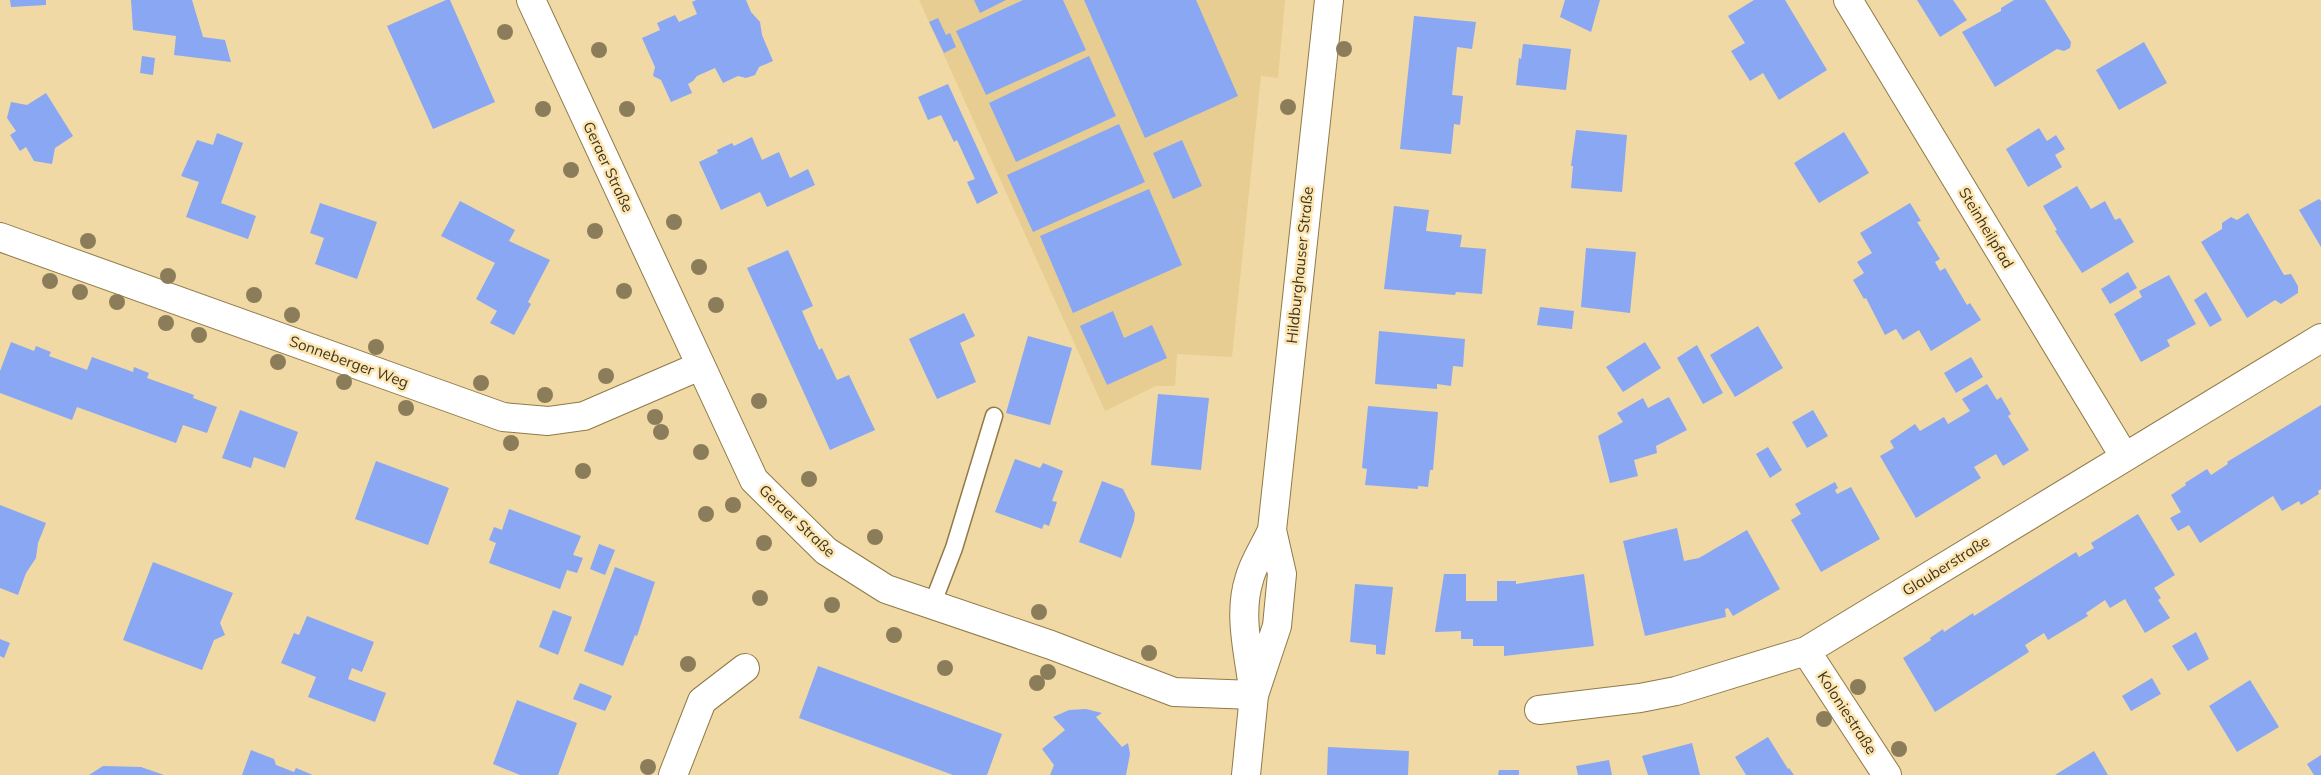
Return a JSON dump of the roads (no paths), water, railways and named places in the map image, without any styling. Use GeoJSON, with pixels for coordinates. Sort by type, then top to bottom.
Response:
{"type":"FeatureCollection","features":[{"type":"Feature","properties":{"kind":"street","name":"Geraer Straße"},"geometry":{"type":"LineString","coordinates":[[531,0],[754,480],[826,551],[886,589],[1051,645],[1174,692],[1254,695]]}},
{"type":"Feature","properties":{"kind":"street","name":"Hildburghauser Straße"},"geometry":{"type":"LineString","coordinates":[[1246,775],[1254,695],[1277,626],[1282,574],[1272,530],[1329,0]]}},
{"type":"Feature","properties":{"kind":"street","name":"Steinheilpfad"},"geometry":{"type":"LineString","coordinates":[[1848,0],[2124,456]]}},
{"type":"Feature","properties":{"kind":"street","name":"Sonneberger Weg"},"geometry":{"type":"LineString","coordinates":[[0,237],[503,418],[548,421],[584,416],[700,366]]}},
{"type":"Feature","properties":{"kind":"street","name":"Glauberstraße"},"geometry":{"type":"LineString","coordinates":[[1539,710],[1676,692],[1806,651],[2321,338]]}},
{"type":"Feature","properties":{"kind":"street","name":"Koloniestraße"},"geometry":{"type":"LineString","coordinates":[[1806,651],[1887,775]]}},
{"type":"Feature","properties":{"kind":"street"},"geometry":{"type":"LineString","coordinates":[[673,775],[702,701],[745,668]]}},
{"type":"Feature","properties":{"kind":"lane"},"geometry":{"type":"LineString","coordinates":[[932,605],[954,548],[994,416]]}}]}
